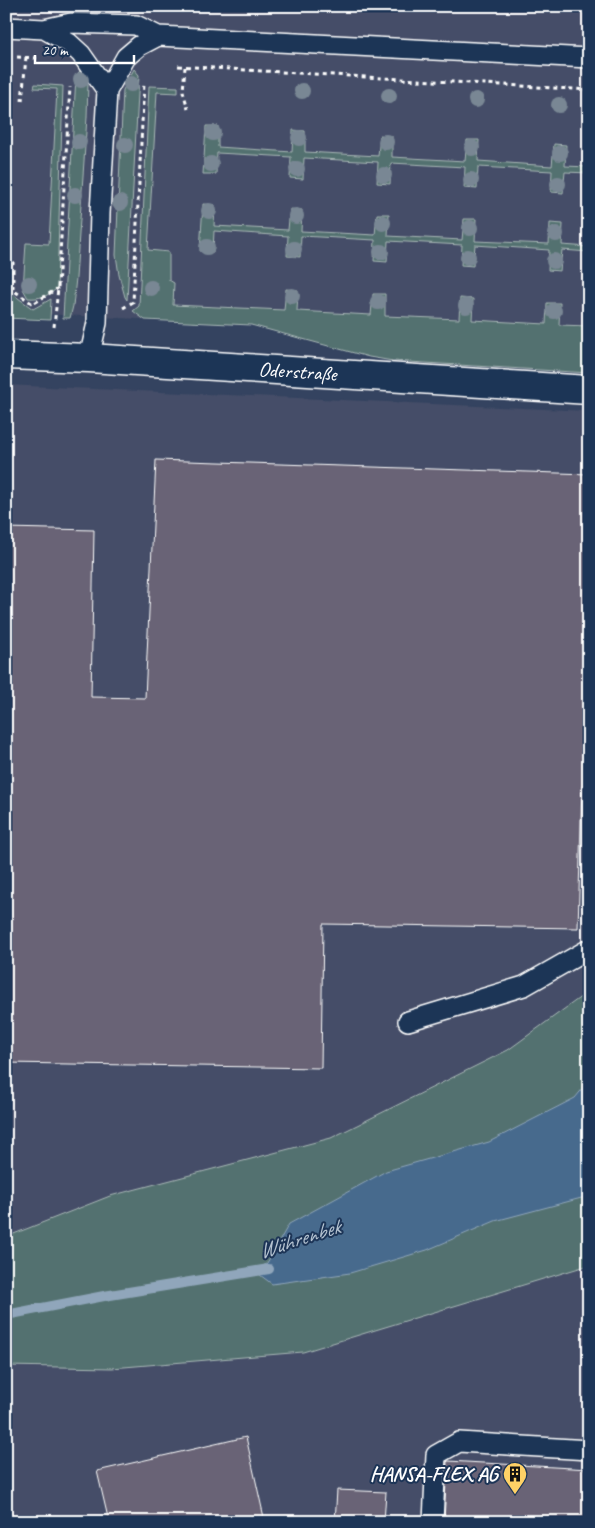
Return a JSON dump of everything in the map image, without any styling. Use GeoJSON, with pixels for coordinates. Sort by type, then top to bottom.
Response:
{"type":"FeatureCollection","features":[{"type":"Feature","properties":{"kind":"street","name":"Oderstraße"},"geometry":{"type":"LineString","coordinates":[[6,355],[89,358],[589,390]]}},
{"type":"Feature","properties":{"kind":"lane"},"geometry":{"type":"LineString","coordinates":[[6,27],[44,29],[71,23],[136,25],[158,36],[589,58]]}},
{"type":"Feature","properties":{"kind":"lane"},"geometry":{"type":"LineString","coordinates":[[44,29],[69,42],[81,54],[107,91]]}},
{"type":"Feature","properties":{"kind":"lane"},"geometry":{"type":"LineString","coordinates":[[89,358],[97,323],[100,212],[107,91],[126,57],[139,46],[158,36]]}},
{"type":"Feature","properties":{"kind":"lane"},"geometry":{"type":"LineString","coordinates":[[408,1021],[524,986],[589,949]]}},
{"type":"Feature","properties":{"kind":"lane"},"geometry":{"type":"LineString","coordinates":[[433,1522],[436,1455],[458,1442],[589,1450]]}},
{"type":"Feature","properties":{"kind":"path"},"geometry":{"type":"LineString","coordinates":[[22,101],[26,57]]}},
{"type":"Feature","properties":{"kind":"path"},"geometry":{"type":"LineString","coordinates":[[176,66],[589,90]]}},
{"type":"Feature","properties":{"kind":"path"},"geometry":{"type":"LineString","coordinates":[[184,67],[183,92],[188,109]]}},
{"type":"Feature","properties":{"kind":"path"},"geometry":{"type":"LineString","coordinates":[[13,262],[13,290],[33,304],[58,288]]}},
{"type":"Feature","properties":{"kind":"shaded area"},"geometry":{"type":"Polygon","coordinates":[[[6,6],[589,6],[589,343],[6,312],[6,6]]]}},
{"type":"Feature","properties":{"kind":"shaded area"},"geometry":{"type":"Polygon","coordinates":[[[6,385],[589,411],[589,1522],[6,1522],[6,385]]]}},
{"type":"Feature","properties":{"kind":"green space"},"geometry":{"type":"Polygon","coordinates":[[[83,68],[88,83],[87,117],[76,278],[70,318],[63,318],[76,75],[83,68]]]}},
{"type":"Feature","properties":{"kind":"green space"},"geometry":{"type":"Polygon","coordinates":[[[134,69],[139,75],[127,300],[119,275],[116,255],[123,90],[134,69]]]}},
{"type":"Feature","properties":{"kind":"green space"},"geometry":{"type":"Polygon","coordinates":[[[35,84],[63,86],[57,288],[47,295],[28,298],[23,289],[26,243],[49,244],[57,89],[34,88],[35,84]]]}},
{"type":"Feature","properties":{"kind":"green space"},"geometry":{"type":"Polygon","coordinates":[[[149,86],[178,87],[178,93],[157,92],[148,250],[169,252],[169,280],[174,283],[173,305],[284,310],[286,289],[298,290],[297,311],[371,315],[373,294],[385,294],[385,316],[459,319],[460,298],[473,299],[472,320],[546,324],[547,303],[560,303],[559,325],[589,326],[589,373],[393,361],[369,357],[251,325],[145,320],[133,311],[139,306],[149,86]]]}},
{"type":"Feature","properties":{"kind":"green space"},"geometry":{"type":"Polygon","coordinates":[[[206,126],[218,126],[218,147],[292,152],[293,130],[305,131],[305,152],[378,156],[380,135],[392,136],[392,157],[465,161],[467,140],[479,140],[478,161],[552,166],[554,144],[566,145],[565,166],[589,167],[589,173],[565,172],[563,193],[551,192],[552,171],[478,167],[477,189],[464,188],[465,167],[391,163],[390,184],[377,183],[378,162],[304,158],[303,179],[290,178],[291,157],[217,153],[216,174],[203,174],[206,126]]]}},
{"type":"Feature","properties":{"kind":"green space"},"geometry":{"type":"Polygon","coordinates":[[[203,204],[215,205],[214,226],[288,230],[290,209],[302,210],[301,231],[375,235],[377,214],[389,214],[388,236],[462,240],[464,219],[476,219],[475,241],[549,244],[550,223],[563,224],[562,245],[589,247],[589,252],[562,250],[560,271],[548,270],[549,250],[475,245],[473,266],[461,265],[462,245],[388,241],[387,262],[374,261],[375,240],[301,236],[300,257],[287,256],[288,236],[214,231],[213,252],[200,251],[203,204]]]}},
{"type":"Feature","properties":{"kind":"green space"},"geometry":{"type":"Polygon","coordinates":[[[6,294],[14,295],[33,309],[51,299],[50,320],[6,318],[6,294]]]}},
{"type":"Feature","properties":{"kind":"green space"},"geometry":{"type":"Polygon","coordinates":[[[589,991],[589,1265],[303,1352],[112,1368],[6,1366],[6,1237],[110,1196],[331,1138],[508,1050],[589,991]]]}},
{"type":"Feature","properties":{"kind":"water"},"geometry":{"type":"Polygon","coordinates":[[[589,1081],[589,1196],[495,1221],[427,1250],[350,1273],[272,1284],[256,1272],[267,1263],[289,1224],[386,1171],[489,1142],[575,1098],[589,1081]]]}},
{"type":"Feature","properties":{"kind":"building"},"geometry":{"type":"Polygon","coordinates":[[[156,460],[589,474],[589,786],[582,786],[578,928],[323,924],[321,1068],[6,1063],[6,528],[94,530],[91,697],[145,698],[156,460]]]}},
{"type":"Feature","properties":{"kind":"building"},"geometry":{"type":"Polygon","coordinates":[[[246,1437],[265,1522],[109,1522],[97,1471],[246,1437]]]}},
{"type":"Feature","properties":{"kind":"building","name":"HANSA-FLEX AG"},"geometry":{"type":"Polygon","coordinates":[[[448,1461],[589,1469],[589,1522],[444,1522],[448,1461]]]}},
{"type":"Feature","properties":{"kind":"building"},"geometry":{"type":"Polygon","coordinates":[[[337,1490],[386,1492],[384,1522],[335,1522],[337,1490]]]}},
{"type":"Feature","properties":{"kind":"waterway","name":"Wührenbek"},"geometry":{"type":"LineString","coordinates":[[6,1315],[104,1296],[269,1269]]}},
{"type":"Feature","properties":{"kind":"place","name":"HANSA-FLEX AG"},"geometry":{"type":"Point","coordinates":[515,1495]}}]}
